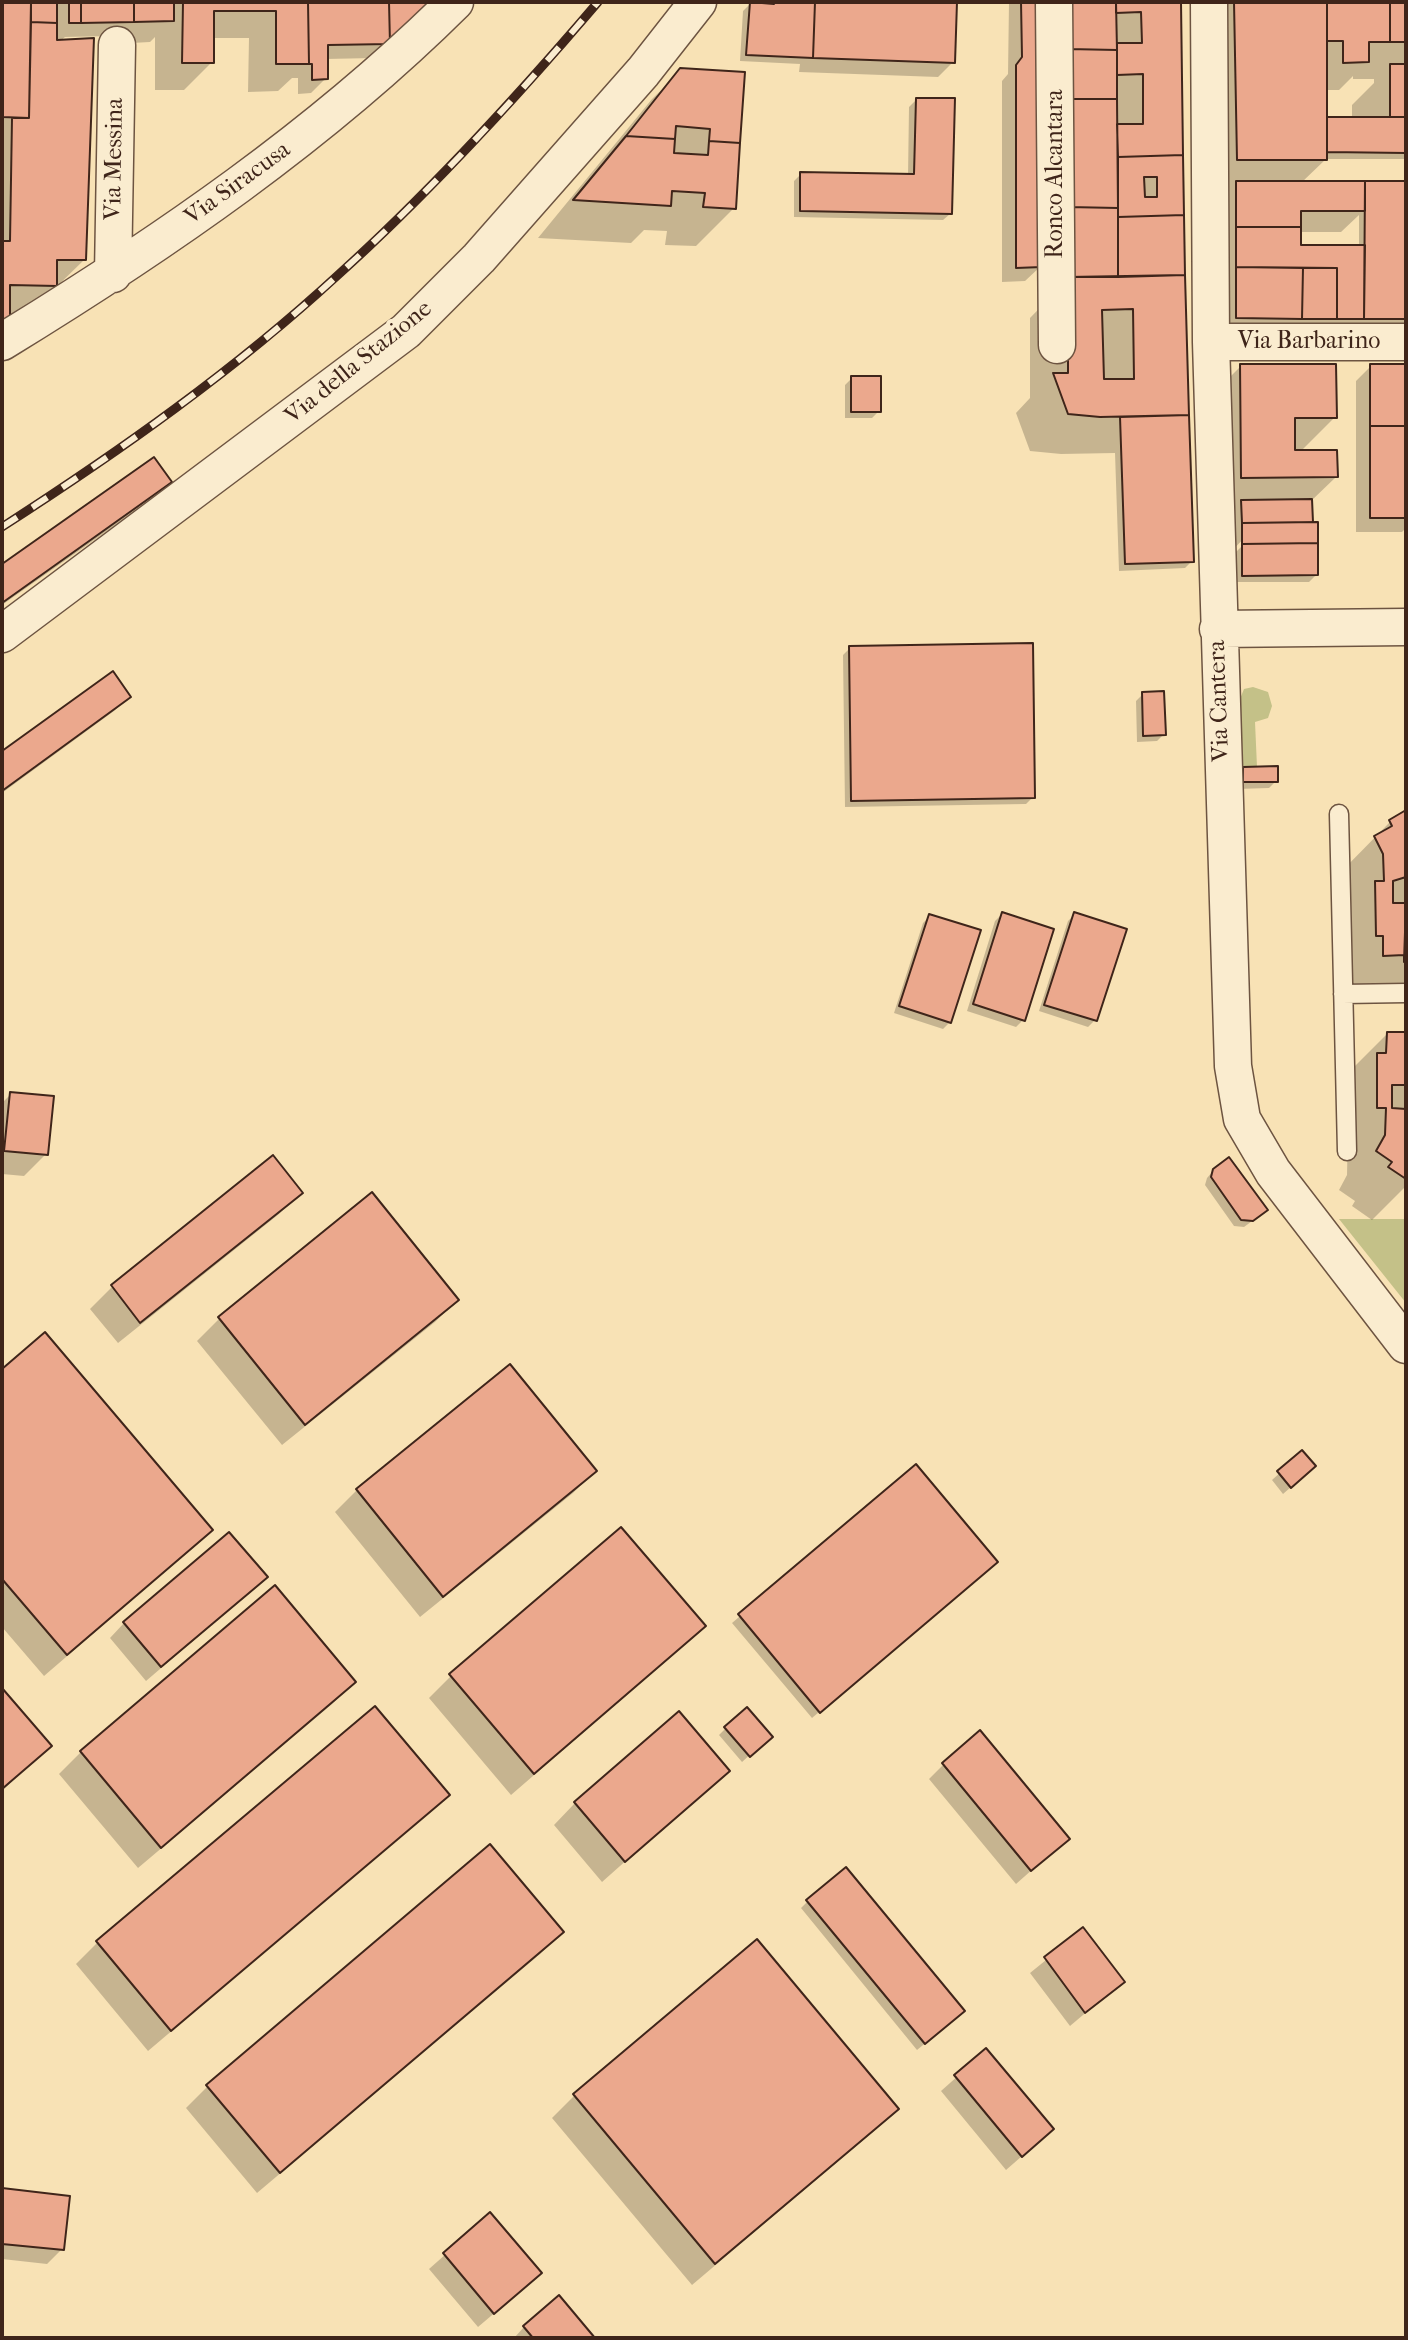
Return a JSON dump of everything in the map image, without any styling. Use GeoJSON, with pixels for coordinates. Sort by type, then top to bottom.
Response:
{"type":"FeatureCollection","features":[{"type":"Feature","properties":{"kind":"street","name":"Via Siracusa"},"geometry":{"type":"LineString","coordinates":[[2,342],[113,274],[300,139],[413,44],[455,2]]}},
{"type":"Feature","properties":{"kind":"street","name":"Via della Stazione"},"geometry":{"type":"LineString","coordinates":[[2,634],[406,331],[479,258],[643,72],[698,2]]}},
{"type":"Feature","properties":{"kind":"street","name":"Ronco Alcantara"},"geometry":{"type":"LineString","coordinates":[[1054,2],[1057,345]]}},
{"type":"Feature","properties":{"kind":"street","name":"Via Cantera"},"geometry":{"type":"LineString","coordinates":[[1209,2],[1211,342],[1233,1066],[1242,1119],[1273,1172],[1406,1345]]}},
{"type":"Feature","properties":{"kind":"street","name":"Via Messina"},"geometry":{"type":"LineString","coordinates":[[113,274],[117,45]]}},
{"type":"Feature","properties":{"kind":"street","name":"Via Barbarino"},"geometry":{"type":"LineString","coordinates":[[1211,342],[1406,342]]}},
{"type":"Feature","properties":{"kind":"street"},"geometry":{"type":"LineString","coordinates":[[1218,629],[1406,627]]}},
{"type":"Feature","properties":{"kind":"lane"},"geometry":{"type":"LineString","coordinates":[[1339,814],[1347,1151]]}},
{"type":"Feature","properties":{"kind":"lane"},"geometry":{"type":"LineString","coordinates":[[1343,994],[1406,993]]}},
{"type":"Feature","properties":{"kind":"shaded area"},"geometry":{"type":"Polygon","coordinates":[[[1253,687],[1268,692],[1272,706],[1268,718],[1255,722],[1257,767],[1243,767],[1240,699],[1244,689],[1253,687]]]}},
{"type":"Feature","properties":{"kind":"shaded area"},"geometry":{"type":"Polygon","coordinates":[[[1339,1219],[1406,1219],[1406,1303],[1339,1219]]]}},
{"type":"Feature","properties":{"kind":"building"},"geometry":{"type":"Polygon","coordinates":[[[2,2],[31,2],[29,118],[2,117],[2,2]]]}},
{"type":"Feature","properties":{"kind":"building"},"geometry":{"type":"Polygon","coordinates":[[[31,2],[57,2],[57,23],[31,22],[31,2]]]}},
{"type":"Feature","properties":{"kind":"building"},"geometry":{"type":"Polygon","coordinates":[[[69,2],[81,2],[81,23],[69,23],[69,2]]]}},
{"type":"Feature","properties":{"kind":"building"},"geometry":{"type":"Polygon","coordinates":[[[81,2],[134,2],[134,22],[81,23],[81,2]]]}},
{"type":"Feature","properties":{"kind":"building"},"geometry":{"type":"Polygon","coordinates":[[[134,2],[174,2],[174,21],[134,22],[134,2]]]}},
{"type":"Feature","properties":{"kind":"building"},"geometry":{"type":"Polygon","coordinates":[[[183,2],[308,2],[309,64],[276,64],[276,11],[214,11],[214,63],[182,63],[183,2]]]}},
{"type":"Feature","properties":{"kind":"building"},"geometry":{"type":"Polygon","coordinates":[[[308,2],[389,2],[390,44],[328,45],[328,79],[312,80],[308,2]]]}},
{"type":"Feature","properties":{"kind":"building"},"geometry":{"type":"Polygon","coordinates":[[[389,2],[429,2],[390,44],[389,2]]]}},
{"type":"Feature","properties":{"kind":"building"},"geometry":{"type":"Polygon","coordinates":[[[750,2],[815,2],[813,58],[746,55],[750,2]]]}},
{"type":"Feature","properties":{"kind":"building"},"geometry":{"type":"Polygon","coordinates":[[[815,2],[957,2],[955,63],[813,58],[815,2]]]}},
{"type":"Feature","properties":{"kind":"building"},"geometry":{"type":"Polygon","coordinates":[[[1021,2],[1044,2],[1042,267],[1016,268],[1016,65],[1022,57],[1021,2]]]}},
{"type":"Feature","properties":{"kind":"building"},"geometry":{"type":"Polygon","coordinates":[[[1068,2],[1116,2],[1117,50],[1068,49],[1068,2]]]}},
{"type":"Feature","properties":{"kind":"building"},"geometry":{"type":"Polygon","coordinates":[[[1116,2],[1181,2],[1183,155],[1118,157],[1117,124],[1143,124],[1143,74],[1117,75],[1117,43],[1142,43],[1141,12],[1116,13],[1116,2]]]}},
{"type":"Feature","properties":{"kind":"building"},"geometry":{"type":"Polygon","coordinates":[[[1234,2],[1327,2],[1327,160],[1237,160],[1234,2]]]}},
{"type":"Feature","properties":{"kind":"building"},"geometry":{"type":"Polygon","coordinates":[[[1327,2],[1390,2],[1390,42],[1369,42],[1369,62],[1343,63],[1343,41],[1327,41],[1327,2]]]}},
{"type":"Feature","properties":{"kind":"building"},"geometry":{"type":"Polygon","coordinates":[[[1390,2],[1406,2],[1406,42],[1390,42],[1390,2]]]}},
{"type":"Feature","properties":{"kind":"building"},"geometry":{"type":"Polygon","coordinates":[[[31,22],[57,23],[57,40],[94,38],[86,260],[57,260],[57,286],[10,285],[10,321],[2,321],[2,241],[10,241],[12,118],[29,118],[31,22]]]}},
{"type":"Feature","properties":{"kind":"building"},"geometry":{"type":"Polygon","coordinates":[[[1068,49],[1117,50],[1117,99],[1068,99],[1068,49]]]}},
{"type":"Feature","properties":{"kind":"building"},"geometry":{"type":"Polygon","coordinates":[[[1390,64],[1406,64],[1406,117],[1390,117],[1390,64]]]}},
{"type":"Feature","properties":{"kind":"building"},"geometry":{"type":"Polygon","coordinates":[[[680,68],[745,72],[740,143],[709,141],[710,129],[676,126],[675,139],[626,136],[680,68]]]}},
{"type":"Feature","properties":{"kind":"building"},"geometry":{"type":"Polygon","coordinates":[[[916,98],[955,98],[952,214],[800,211],[800,172],[914,174],[916,98]]]}},
{"type":"Feature","properties":{"kind":"building"},"geometry":{"type":"Polygon","coordinates":[[[1068,99],[1117,99],[1118,208],[1068,207],[1068,99]]]}},
{"type":"Feature","properties":{"kind":"building"},"geometry":{"type":"Polygon","coordinates":[[[1327,117],[1406,117],[1406,153],[1327,152],[1327,117]]]}},
{"type":"Feature","properties":{"kind":"building"},"geometry":{"type":"Polygon","coordinates":[[[626,136],[675,139],[674,153],[708,155],[709,141],[740,143],[736,209],[703,207],[705,193],[672,191],[671,206],[573,200],[626,136]]]}},
{"type":"Feature","properties":{"kind":"building"},"geometry":{"type":"Polygon","coordinates":[[[1183,155],[1184,215],[1118,217],[1118,157],[1183,155]],[[1144,177],[1145,197],[1157,197],[1157,177],[1144,177]]]}},
{"type":"Feature","properties":{"kind":"building"},"geometry":{"type":"Polygon","coordinates":[[[1236,181],[1365,181],[1365,211],[1301,211],[1301,227],[1236,227],[1236,181]]]}},
{"type":"Feature","properties":{"kind":"building"},"geometry":{"type":"Polygon","coordinates":[[[1365,181],[1406,181],[1406,319],[1364,319],[1365,181]]]}},
{"type":"Feature","properties":{"kind":"building"},"geometry":{"type":"Polygon","coordinates":[[[1068,207],[1118,208],[1118,277],[1068,277],[1068,207]]]}},
{"type":"Feature","properties":{"kind":"building"},"geometry":{"type":"Polygon","coordinates":[[[1184,215],[1185,275],[1118,277],[1118,217],[1184,215]]]}},
{"type":"Feature","properties":{"kind":"building"},"geometry":{"type":"Polygon","coordinates":[[[1236,227],[1301,227],[1301,245],[1365,245],[1364,319],[1337,319],[1337,268],[1236,267],[1236,227]]]}},
{"type":"Feature","properties":{"kind":"building"},"geometry":{"type":"Polygon","coordinates":[[[1236,267],[1303,268],[1302,319],[1236,318],[1236,267]]]}},
{"type":"Feature","properties":{"kind":"building"},"geometry":{"type":"Polygon","coordinates":[[[1303,268],[1337,268],[1337,319],[1302,319],[1303,268]]]}},
{"type":"Feature","properties":{"kind":"building"},"geometry":{"type":"Polygon","coordinates":[[[1185,275],[1189,415],[1100,417],[1068,414],[1053,373],[1068,373],[1068,277],[1185,275]],[[1133,309],[1102,310],[1104,379],[1134,379],[1133,309]]]}},
{"type":"Feature","properties":{"kind":"building"},"geometry":{"type":"Polygon","coordinates":[[[1240,364],[1336,364],[1337,418],[1295,418],[1295,450],[1337,450],[1338,477],[1241,478],[1240,364]]]}},
{"type":"Feature","properties":{"kind":"building"},"geometry":{"type":"Polygon","coordinates":[[[1370,364],[1406,364],[1406,426],[1370,426],[1370,364]]]}},
{"type":"Feature","properties":{"kind":"building"},"geometry":{"type":"Polygon","coordinates":[[[851,376],[881,376],[881,412],[851,412],[851,376]]]}},
{"type":"Feature","properties":{"kind":"building"},"geometry":{"type":"Polygon","coordinates":[[[1189,415],[1194,562],[1125,564],[1120,417],[1189,415]]]}},
{"type":"Feature","properties":{"kind":"building"},"geometry":{"type":"Polygon","coordinates":[[[1370,426],[1406,426],[1406,518],[1370,518],[1370,426]]]}},
{"type":"Feature","properties":{"kind":"building"},"geometry":{"type":"Polygon","coordinates":[[[154,457],[172,482],[2,603],[2,564],[154,457]]]}},
{"type":"Feature","properties":{"kind":"building"},"geometry":{"type":"Polygon","coordinates":[[[1312,499],[1313,522],[1242,523],[1241,500],[1312,499]]]}},
{"type":"Feature","properties":{"kind":"building"},"geometry":{"type":"Polygon","coordinates":[[[1318,522],[1318,543],[1242,544],[1242,523],[1318,522]]]}},
{"type":"Feature","properties":{"kind":"building"},"geometry":{"type":"Polygon","coordinates":[[[1318,543],[1318,575],[1242,576],[1242,544],[1318,543]]]}},
{"type":"Feature","properties":{"kind":"building"},"geometry":{"type":"Polygon","coordinates":[[[1033,643],[1035,798],[851,801],[849,646],[1033,643]]]}},
{"type":"Feature","properties":{"kind":"building"},"geometry":{"type":"Polygon","coordinates":[[[113,671],[131,697],[2,791],[2,751],[113,671]]]}},
{"type":"Feature","properties":{"kind":"building"},"geometry":{"type":"Polygon","coordinates":[[[1164,691],[1166,735],[1143,736],[1142,692],[1164,691]]]}},
{"type":"Feature","properties":{"kind":"building"},"geometry":{"type":"Polygon","coordinates":[[[1278,766],[1278,782],[1243,782],[1243,767],[1278,766]]]}},
{"type":"Feature","properties":{"kind":"building"},"geometry":{"type":"Polygon","coordinates":[[[1406,810],[1406,877],[1393,881],[1393,903],[1406,903],[1404,962],[1404,955],[1383,956],[1383,936],[1376,936],[1375,881],[1384,881],[1383,854],[1374,836],[1392,826],[1389,820],[1406,810]]]}},
{"type":"Feature","properties":{"kind":"building"},"geometry":{"type":"Polygon","coordinates":[[[1002,912],[1054,929],[1025,1021],[973,1004],[1002,912]]]}},
{"type":"Feature","properties":{"kind":"building"},"geometry":{"type":"Polygon","coordinates":[[[1074,912],[1127,929],[1097,1021],[1044,1005],[1074,912]]]}},
{"type":"Feature","properties":{"kind":"building"},"geometry":{"type":"Polygon","coordinates":[[[929,914],[981,930],[951,1023],[899,1006],[929,914]]]}},
{"type":"Feature","properties":{"kind":"building"},"geometry":{"type":"Polygon","coordinates":[[[1387,1032],[1406,1032],[1406,1085],[1392,1085],[1392,1108],[1406,1109],[1406,1179],[1388,1167],[1392,1162],[1376,1151],[1385,1135],[1386,1108],[1377,1108],[1377,1053],[1386,1053],[1387,1032]]]}},
{"type":"Feature","properties":{"kind":"building"},"geometry":{"type":"Polygon","coordinates":[[[10,1092],[54,1096],[48,1155],[4,1151],[10,1092]]]}},
{"type":"Feature","properties":{"kind":"building"},"geometry":{"type":"Polygon","coordinates":[[[273,1155],[303,1193],[140,1323],[111,1285],[273,1155]]]}},
{"type":"Feature","properties":{"kind":"building"},"geometry":{"type":"Polygon","coordinates":[[[1229,1157],[1268,1210],[1253,1221],[1241,1220],[1211,1177],[1213,1169],[1229,1157]]]}},
{"type":"Feature","properties":{"kind":"building"},"geometry":{"type":"Polygon","coordinates":[[[372,1192],[459,1300],[305,1425],[218,1317],[372,1192]]]}},
{"type":"Feature","properties":{"kind":"building"},"geometry":{"type":"Polygon","coordinates":[[[45,1332],[213,1530],[67,1655],[2,1579],[2,1369],[45,1332]]]}},
{"type":"Feature","properties":{"kind":"building"},"geometry":{"type":"Polygon","coordinates":[[[510,1364],[597,1471],[443,1597],[356,1489],[510,1364]]]}},
{"type":"Feature","properties":{"kind":"building"},"geometry":{"type":"Polygon","coordinates":[[[1302,1450],[1316,1466],[1291,1488],[1277,1471],[1302,1450]]]}},
{"type":"Feature","properties":{"kind":"building"},"geometry":{"type":"Polygon","coordinates":[[[916,1464],[998,1562],[820,1713],[738,1614],[916,1464]]]}},
{"type":"Feature","properties":{"kind":"building"},"geometry":{"type":"Polygon","coordinates":[[[621,1527],[706,1626],[534,1774],[449,1674],[621,1527]]]}},
{"type":"Feature","properties":{"kind":"building"},"geometry":{"type":"Polygon","coordinates":[[[229,1532],[268,1577],[161,1667],[123,1622],[229,1532]]]}},
{"type":"Feature","properties":{"kind":"building"},"geometry":{"type":"Polygon","coordinates":[[[275,1585],[356,1682],[161,1848],[80,1751],[275,1585]]]}},
{"type":"Feature","properties":{"kind":"building"},"geometry":{"type":"Polygon","coordinates":[[[2,1688],[52,1746],[2,1789],[2,1688]]]}},
{"type":"Feature","properties":{"kind":"building"},"geometry":{"type":"Polygon","coordinates":[[[375,1706],[450,1795],[171,2031],[96,1941],[375,1706]]]}},
{"type":"Feature","properties":{"kind":"building"},"geometry":{"type":"Polygon","coordinates":[[[747,1707],[773,1737],[750,1757],[724,1727],[747,1707]]]}},
{"type":"Feature","properties":{"kind":"building"},"geometry":{"type":"Polygon","coordinates":[[[679,1711],[730,1771],[625,1862],[574,1802],[679,1711]]]}},
{"type":"Feature","properties":{"kind":"building"},"geometry":{"type":"Polygon","coordinates":[[[980,1730],[1070,1839],[1031,1871],[942,1763],[980,1730]]]}},
{"type":"Feature","properties":{"kind":"building"},"geometry":{"type":"Polygon","coordinates":[[[490,1844],[564,1932],[280,2173],[206,2085],[490,1844]]]}},
{"type":"Feature","properties":{"kind":"building"},"geometry":{"type":"Polygon","coordinates":[[[846,1867],[965,2011],[925,2044],[806,1900],[846,1867]]]}},
{"type":"Feature","properties":{"kind":"building"},"geometry":{"type":"Polygon","coordinates":[[[1083,1927],[1125,1982],[1085,2013],[1044,1957],[1083,1927]]]}},
{"type":"Feature","properties":{"kind":"building"},"geometry":{"type":"Polygon","coordinates":[[[757,1939],[899,2109],[715,2264],[573,2094],[757,1939]]]}},
{"type":"Feature","properties":{"kind":"building"},"geometry":{"type":"Polygon","coordinates":[[[986,2048],[1054,2129],[1022,2157],[954,2075],[986,2048]]]}},
{"type":"Feature","properties":{"kind":"building"},"geometry":{"type":"Polygon","coordinates":[[[2,2188],[70,2196],[64,2250],[2,2244],[2,2188]]]}},
{"type":"Feature","properties":{"kind":"building"},"geometry":{"type":"Polygon","coordinates":[[[490,2212],[542,2273],[494,2314],[443,2253],[490,2212]]]}},
{"type":"Feature","properties":{"kind":"building"},"geometry":{"type":"Polygon","coordinates":[[[559,2295],[595,2338],[533,2338],[523,2326],[559,2295]]]}},
{"type":"Feature","properties":{"kind":"railway"},"geometry":{"type":"LineString","coordinates":[[2,527],[176,408],[299,310],[440,177],[598,2]]}}]}
